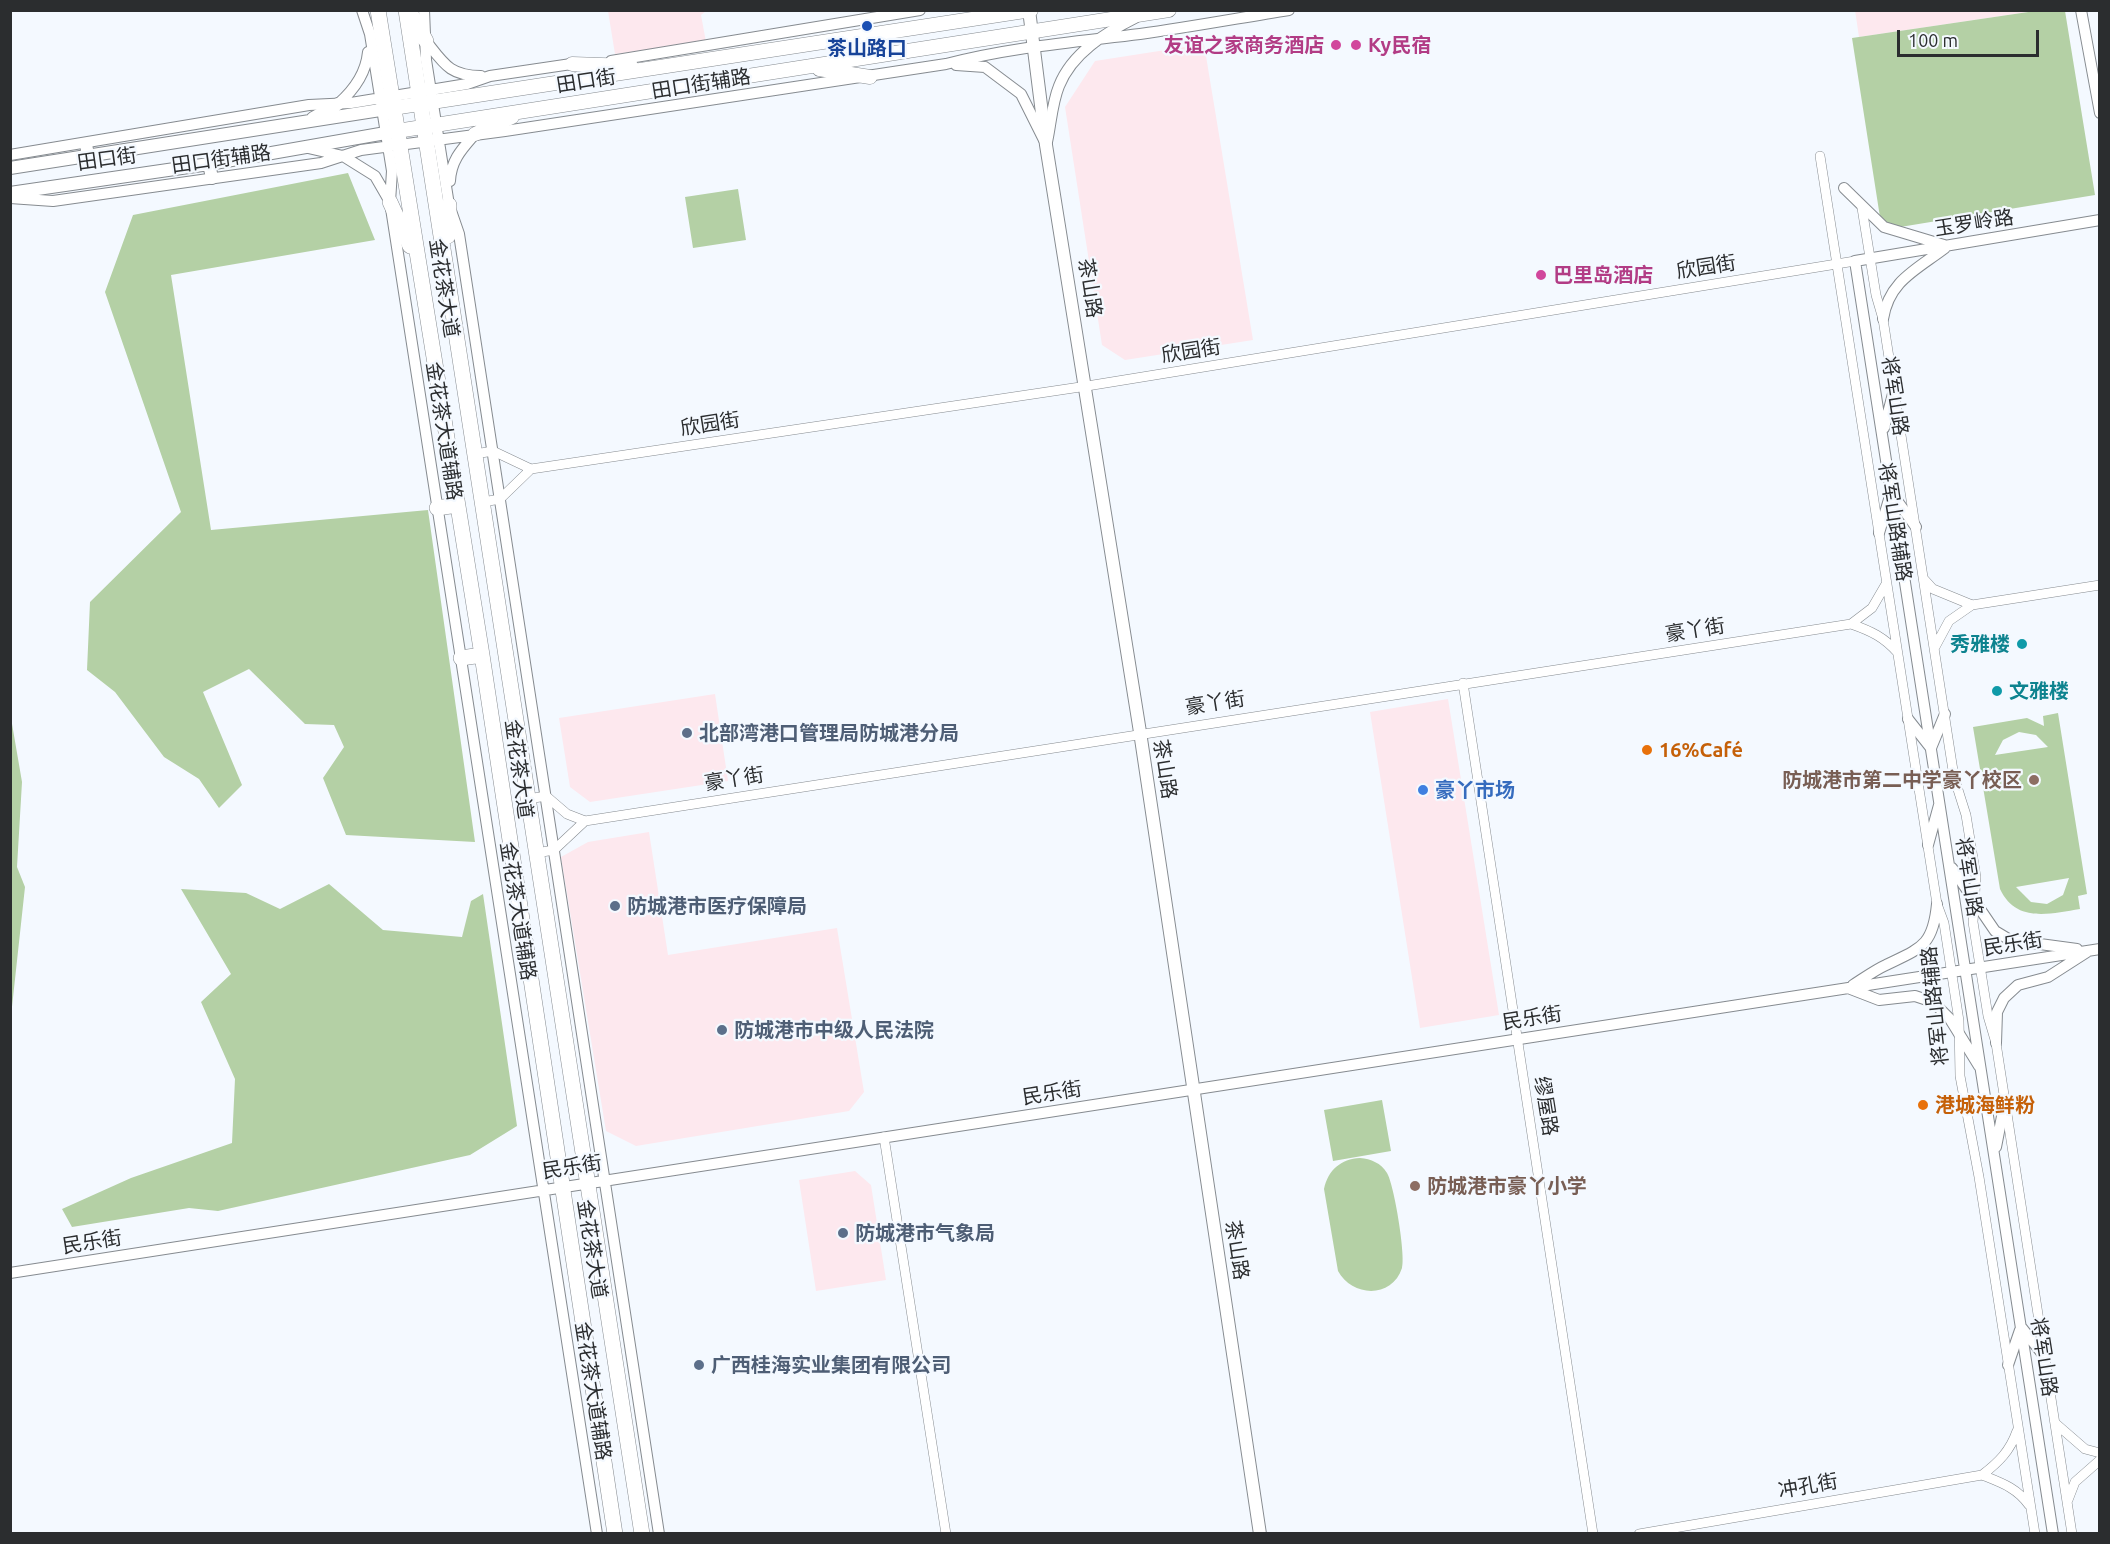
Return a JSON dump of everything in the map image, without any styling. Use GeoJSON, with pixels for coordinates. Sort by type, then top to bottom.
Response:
{"type":"FeatureCollection","features":[{"type":"Feature","properties":{"kind":"highway","name":"金花茶大道"},"geometry":{"type":"LineString","coordinates":[[378,10],[392,138],[419,265],[482,656],[615,1533]]}},
{"type":"Feature","properties":{"kind":"highway","name":"金花茶大道"},"geometry":{"type":"LineString","coordinates":[[408,10],[426,97],[446,269],[642,1533]]}},
{"type":"Feature","properties":{"kind":"highway"},"geometry":{"type":"LineString","coordinates":[[408,10],[426,41]]}},
{"type":"Feature","properties":{"kind":"highway"},"geometry":{"type":"LineString","coordinates":[[390,202],[419,265]]}},
{"type":"Feature","properties":{"kind":"highway"},"geometry":{"type":"LineString","coordinates":[[446,269],[449,205]]}},
{"type":"Feature","properties":{"kind":"highway"},"geometry":{"type":"LineString","coordinates":[[437,508],[457,505]]}},
{"type":"Feature","properties":{"kind":"highway"},"geometry":{"type":"LineString","coordinates":[[461,658],[482,656]]}},
{"type":"Feature","properties":{"kind":"main road","name":"田口街"},"geometry":{"type":"LineString","coordinates":[[10,195],[305,148],[431,132],[527,110],[1169,10]]}},
{"type":"Feature","properties":{"kind":"main road","name":"田口街"},"geometry":{"type":"LineString","coordinates":[[10,168],[87,150],[299,124],[387,103],[663,68],[1030,11]]}},
{"type":"Feature","properties":{"kind":"main road","name":"茶山路"},"geometry":{"type":"LineString","coordinates":[[1030,11],[1046,145],[1140,732],[1260,1533]]}},
{"type":"Feature","properties":{"kind":"main road"},"geometry":{"type":"LineString","coordinates":[[572,64],[663,68]]}},
{"type":"Feature","properties":{"kind":"main road"},"geometry":{"type":"LineString","coordinates":[[805,67],[870,76]]}},
{"type":"Feature","properties":{"kind":"main road"},"geometry":{"type":"LineString","coordinates":[[299,124],[338,104]]}},
{"type":"Feature","properties":{"kind":"main road"},"geometry":{"type":"LineString","coordinates":[[475,134],[527,110]]}},
{"type":"Feature","properties":{"kind":"main road"},"geometry":{"type":"LineString","coordinates":[[209,164],[212,178]]}},
{"type":"Feature","properties":{"kind":"street"},"geometry":{"type":"LineString","coordinates":[[362,10],[387,103]]}},
{"type":"Feature","properties":{"kind":"street"},"geometry":{"type":"LineString","coordinates":[[424,10],[426,97]]}},
{"type":"Feature","properties":{"kind":"street","name":"田口街辅路"},"geometry":{"type":"LineString","coordinates":[[426,97],[490,76],[691,49],[920,10]]}},
{"type":"Feature","properties":{"kind":"street","name":"田口街辅路"},"geometry":{"type":"LineString","coordinates":[[431,132],[475,134],[946,64],[988,53],[1099,37],[1138,34],[1289,10]]}},
{"type":"Feature","properties":{"kind":"street"},"geometry":{"type":"LineString","coordinates":[[2081,10],[2100,113]]}},
{"type":"Feature","properties":{"kind":"street"},"geometry":{"type":"LineString","coordinates":[[1046,145],[1059,85],[1075,61],[1099,37],[1142,15]]}},
{"type":"Feature","properties":{"kind":"street"},"geometry":{"type":"LineString","coordinates":[[338,104],[358,82],[367,66],[370,34]]}},
{"type":"Feature","properties":{"kind":"street"},"geometry":{"type":"LineString","coordinates":[[426,41],[446,68],[466,76],[490,76]]}},
{"type":"Feature","properties":{"kind":"street"},"geometry":{"type":"LineString","coordinates":[[946,64],[985,67],[1021,94],[1046,145]]}},
{"type":"Feature","properties":{"kind":"street","name":"田口街辅路"},"geometry":{"type":"LineString","coordinates":[[10,156],[87,150],[287,109],[338,104],[387,103]]}},
{"type":"Feature","properties":{"kind":"street"},"geometry":{"type":"LineString","coordinates":[[431,132],[449,205],[459,234],[659,1533]]}},
{"type":"Feature","properties":{"kind":"street"},"geometry":{"type":"LineString","coordinates":[[449,205],[450,169],[457,154],[475,134]]}},
{"type":"Feature","properties":{"kind":"street","name":"田口街辅路"},"geometry":{"type":"LineString","coordinates":[[10,195],[53,201],[321,163],[392,138]]}},
{"type":"Feature","properties":{"kind":"street","name":"金花茶大道辅路"},"geometry":{"type":"LineString","coordinates":[[392,138],[390,202],[597,1533]]}},
{"type":"Feature","properties":{"kind":"street"},"geometry":{"type":"LineString","coordinates":[[305,148],[344,156],[375,176],[390,202]]}},
{"type":"Feature","properties":{"kind":"street","name":"将军山路辅路"},"geometry":{"type":"LineString","coordinates":[[1820,156],[1937,904],[1944,923],[1952,971],[1959,1034],[1960,1076],[2035,1533]]}},
{"type":"Feature","properties":{"kind":"street"},"geometry":{"type":"LineString","coordinates":[[1844,188],[1884,227],[1947,246]]}},
{"type":"Feature","properties":{"kind":"street","name":"将军山路辅路"},"geometry":{"type":"LineString","coordinates":[[1862,208],[1883,319],[1954,777],[1968,825],[1976,877],[1973,922],[1988,1017],[1996,1043],[2072,1533]]}},
{"type":"Feature","properties":{"kind":"street","name":"玉罗岭路"},"geometry":{"type":"LineString","coordinates":[[1855,261],[2100,220]]}},
{"type":"Feature","properties":{"kind":"street"},"geometry":{"type":"LineString","coordinates":[[1883,319],[1886,301],[1893,288],[1947,246]]}},
{"type":"Feature","properties":{"kind":"street","name":"欣园街"},"geometry":{"type":"LineString","coordinates":[[531,469],[1086,386],[1855,261]]}},
{"type":"Feature","properties":{"kind":"street","name":"将军山路"},"geometry":{"type":"LineString","coordinates":[[1855,261],[2053,1533]]}},
{"type":"Feature","properties":{"kind":"street"},"geometry":{"type":"LineString","coordinates":[[1882,434],[1894,390]]}},
{"type":"Feature","properties":{"kind":"street"},"geometry":{"type":"LineString","coordinates":[[475,454],[493,451],[531,469],[500,499],[483,502]]}},
{"type":"Feature","properties":{"kind":"street"},"geometry":{"type":"LineString","coordinates":[[1879,533],[1891,493]]}},
{"type":"Feature","properties":{"kind":"street"},"geometry":{"type":"LineString","coordinates":[[1891,493],[1916,527]]}},
{"type":"Feature","properties":{"kind":"street"},"geometry":{"type":"LineString","coordinates":[[1923,578],[1933,589],[1972,605]]}},
{"type":"Feature","properties":{"kind":"street"},"geometry":{"type":"LineString","coordinates":[[1851,624],[1872,608],[1887,582]]}},
{"type":"Feature","properties":{"kind":"street"},"geometry":{"type":"LineString","coordinates":[[1935,650],[1941,631],[1949,621],[1972,605],[2100,585]]}},
{"type":"Feature","properties":{"kind":"street"},"geometry":{"type":"LineString","coordinates":[[1851,624],[1874,632],[1886,640],[1898,653]]}},
{"type":"Feature","properties":{"kind":"street","name":"豪丫街"},"geometry":{"type":"LineString","coordinates":[[585,821],[1140,732],[1851,624]]}},
{"type":"Feature","properties":{"kind":"street","name":"缪屋路"},"geometry":{"type":"LineString","coordinates":[[1463,683],[1593,1533]]}},
{"type":"Feature","properties":{"kind":"street"},"geometry":{"type":"LineString","coordinates":[[1908,719],[1931,748],[1945,714]]}},
{"type":"Feature","properties":{"kind":"street"},"geometry":{"type":"LineString","coordinates":[[528,799],[546,796]]}},
{"type":"Feature","properties":{"kind":"street"},"geometry":{"type":"LineString","coordinates":[[536,853],[554,850],[585,821],[567,814],[546,796]]}},
{"type":"Feature","properties":{"kind":"street"},"geometry":{"type":"LineString","coordinates":[[1928,845],[1940,802]]}},
{"type":"Feature","properties":{"kind":"street"},"geometry":{"type":"LineString","coordinates":[[492,859],[511,856]]}},
{"type":"Feature","properties":{"kind":"street"},"geometry":{"type":"LineString","coordinates":[[1949,863],[1995,932],[2010,940],[2094,949]]}},
{"type":"Feature","properties":{"kind":"street"},"geometry":{"type":"LineString","coordinates":[[1848,987],[1884,966],[1917,951],[1929,939],[1935,922],[1937,904]]}},
{"type":"Feature","properties":{"kind":"street"},"geometry":{"type":"LineString","coordinates":[[1996,1043],[1998,1012],[2004,998],[2018,986],[2048,977],[2094,949]]}},
{"type":"Feature","properties":{"kind":"street","name":"民乐街"},"geometry":{"type":"LineString","coordinates":[[10,1273],[2094,949]]}},
{"type":"Feature","properties":{"kind":"street"},"geometry":{"type":"LineString","coordinates":[[1848,987],[1879,1000],[1915,996],[1933,1002],[1946,1013],[1981,1070]]}},
{"type":"Feature","properties":{"kind":"street"},"geometry":{"type":"LineString","coordinates":[[1995,1156],[2005,1101]]}},
{"type":"Feature","properties":{"kind":"street"},"geometry":{"type":"LineString","coordinates":[[884,1137],[946,1533]]}},
{"type":"Feature","properties":{"kind":"street"},"geometry":{"type":"LineString","coordinates":[[2008,1365],[2021,1327]]}},
{"type":"Feature","properties":{"kind":"street"},"geometry":{"type":"LineString","coordinates":[[2021,1327],[2044,1356]]}},
{"type":"Feature","properties":{"kind":"street"},"geometry":{"type":"LineString","coordinates":[[2055,1422],[2085,1449],[2100,1453]]}},
{"type":"Feature","properties":{"kind":"street"},"geometry":{"type":"LineString","coordinates":[[2018,1428],[2013,1445],[2001,1460],[1982,1475],[2011,1487],[2020,1493],[2031,1507]]}},
{"type":"Feature","properties":{"kind":"street"},"geometry":{"type":"LineString","coordinates":[[2067,1502],[2075,1482],[2100,1460]]}},
{"type":"Feature","properties":{"kind":"street","name":"冲孔街"},"geometry":{"type":"LineString","coordinates":[[1639,1533],[1982,1475]]}},
{"type":"Feature","properties":{"kind":"shaded area"},"geometry":{"type":"Polygon","coordinates":[[[1855,10],[2035,11],[1859,37],[1855,10]]]}},
{"type":"Feature","properties":{"kind":"shaded area"},"geometry":{"type":"Polygon","coordinates":[[[608,11],[706,11],[701,15],[706,42],[615,54],[608,11]]]}},
{"type":"Feature","properties":{"kind":"shaded area"},"geometry":{"type":"Polygon","coordinates":[[[1204,44],[1253,340],[1125,360],[1102,345],[1065,107],[1095,61],[1204,44]]]}},
{"type":"Feature","properties":{"kind":"shaded area"},"geometry":{"type":"Polygon","coordinates":[[[715,694],[728,781],[590,802],[570,787],[559,718],[715,694]]]}},
{"type":"Feature","properties":{"kind":"shaded area","name":"豪丫市场"},"geometry":{"type":"Polygon","coordinates":[[[1448,699],[1499,1015],[1420,1028],[1370,712],[1448,699]]]}},
{"type":"Feature","properties":{"kind":"shaded area","name":"防城港市中级人民法院"},"geometry":{"type":"Polygon","coordinates":[[[649,832],[668,955],[837,928],[864,1092],[849,1111],[636,1146],[606,1131],[561,857],[588,842],[649,832]]]}},
{"type":"Feature","properties":{"kind":"shaded area","name":"防城港市气象局"},"geometry":{"type":"Polygon","coordinates":[[[855,1171],[871,1185],[886,1280],[816,1291],[799,1180],[855,1171]]]}},
{"type":"Feature","properties":{"kind":"green space"},"geometry":{"type":"Polygon","coordinates":[[[2035,11],[2065,11],[2095,195],[1882,230],[1852,38],[2035,11]]]}},
{"type":"Feature","properties":{"kind":"green space"},"geometry":{"type":"Polygon","coordinates":[[[348,173],[375,240],[171,275],[211,530],[428,510],[475,842],[346,835],[323,778],[344,747],[334,725],[305,724],[249,669],[203,692],[242,785],[219,808],[199,779],[164,757],[115,692],[87,670],[90,602],[181,512],[105,292],[133,215],[348,173]]]}},
{"type":"Feature","properties":{"kind":"green space"},"geometry":{"type":"Polygon","coordinates":[[[738,189],[746,240],[693,248],[685,197],[738,189]]]}},
{"type":"Feature","properties":{"kind":"green space"},"geometry":{"type":"Polygon","coordinates":[[[2058,713],[2087,894],[2078,896],[2080,909],[2034,914],[2015,907],[2000,889],[1973,727],[2027,718],[2044,726],[2043,716],[2058,713]],[[2019,732],[2003,740],[1995,755],[2048,747],[2036,735],[2019,732]],[[2069,878],[2016,887],[2031,902],[2047,904],[2063,895],[2069,878]]]}},
{"type":"Feature","properties":{"kind":"green space"},"geometry":{"type":"Polygon","coordinates":[[[11,718],[22,782],[17,867],[25,887],[11,1016],[11,718]]]}},
{"type":"Feature","properties":{"kind":"green space"},"geometry":{"type":"Polygon","coordinates":[[[329,884],[383,930],[462,937],[471,901],[483,894],[517,1126],[470,1155],[218,1211],[189,1208],[72,1227],[62,1209],[131,1178],[232,1143],[235,1079],[201,1002],[231,974],[181,889],[246,893],[280,909],[329,884]]]}},
{"type":"Feature","properties":{"kind":"green space"},"geometry":{"type":"Polygon","coordinates":[[[1382,1100],[1391,1151],[1333,1161],[1324,1110],[1382,1100]]]}},
{"type":"Feature","properties":{"kind":"green space"},"geometry":{"type":"Polygon","coordinates":[[[1360,1158],[1375,1162],[1387,1173],[1396,1205],[1401,1236],[1403,1261],[1397,1278],[1390,1285],[1372,1291],[1352,1286],[1338,1271],[1324,1189],[1329,1176],[1336,1167],[1341,1163],[1360,1158]]]}},
{"type":"Feature","properties":{"kind":"place","name":"茶山路口"},"geometry":{"type":"Point","coordinates":[867,26]}},
{"type":"Feature","properties":{"kind":"place","name":"友谊之家商务酒店"},"geometry":{"type":"Point","coordinates":[1336,45]}},
{"type":"Feature","properties":{"kind":"place","name":"Ky民宿"},"geometry":{"type":"Point","coordinates":[1356,45]}},
{"type":"Feature","properties":{"kind":"place","name":"巴里岛酒店"},"geometry":{"type":"Point","coordinates":[1541,275]}},
{"type":"Feature","properties":{"kind":"place","name":"秀雅楼"},"geometry":{"type":"Point","coordinates":[2022,644]}},
{"type":"Feature","properties":{"kind":"place","name":"文雅楼"},"geometry":{"type":"Point","coordinates":[1997,691]}},
{"type":"Feature","properties":{"kind":"place","name":"北部湾港口管理局防城港分局"},"geometry":{"type":"Point","coordinates":[687,733]}},
{"type":"Feature","properties":{"kind":"place","name":"16%Café"},"geometry":{"type":"Point","coordinates":[1647,750]}},
{"type":"Feature","properties":{"kind":"place","name":"防城港市第二中学豪丫校区"},"geometry":{"type":"Point","coordinates":[2034,780]}},
{"type":"Feature","properties":{"kind":"place","name":"豪丫市场"},"geometry":{"type":"Point","coordinates":[1423,790]}},
{"type":"Feature","properties":{"kind":"place","name":"防城港市医疗保障局"},"geometry":{"type":"Point","coordinates":[615,906]}},
{"type":"Feature","properties":{"kind":"place","name":"防城港市中级人民法院"},"geometry":{"type":"Point","coordinates":[722,1030]}},
{"type":"Feature","properties":{"kind":"place","name":"港城海鲜粉"},"geometry":{"type":"Point","coordinates":[1923,1105]}},
{"type":"Feature","properties":{"kind":"place","name":"防城港市豪丫小学"},"geometry":{"type":"Point","coordinates":[1415,1186]}},
{"type":"Feature","properties":{"kind":"place","name":"防城港市气象局"},"geometry":{"type":"Point","coordinates":[843,1233]}},
{"type":"Feature","properties":{"kind":"place","name":"广西桂海实业集团有限公司"},"geometry":{"type":"Point","coordinates":[699,1365]}}]}
